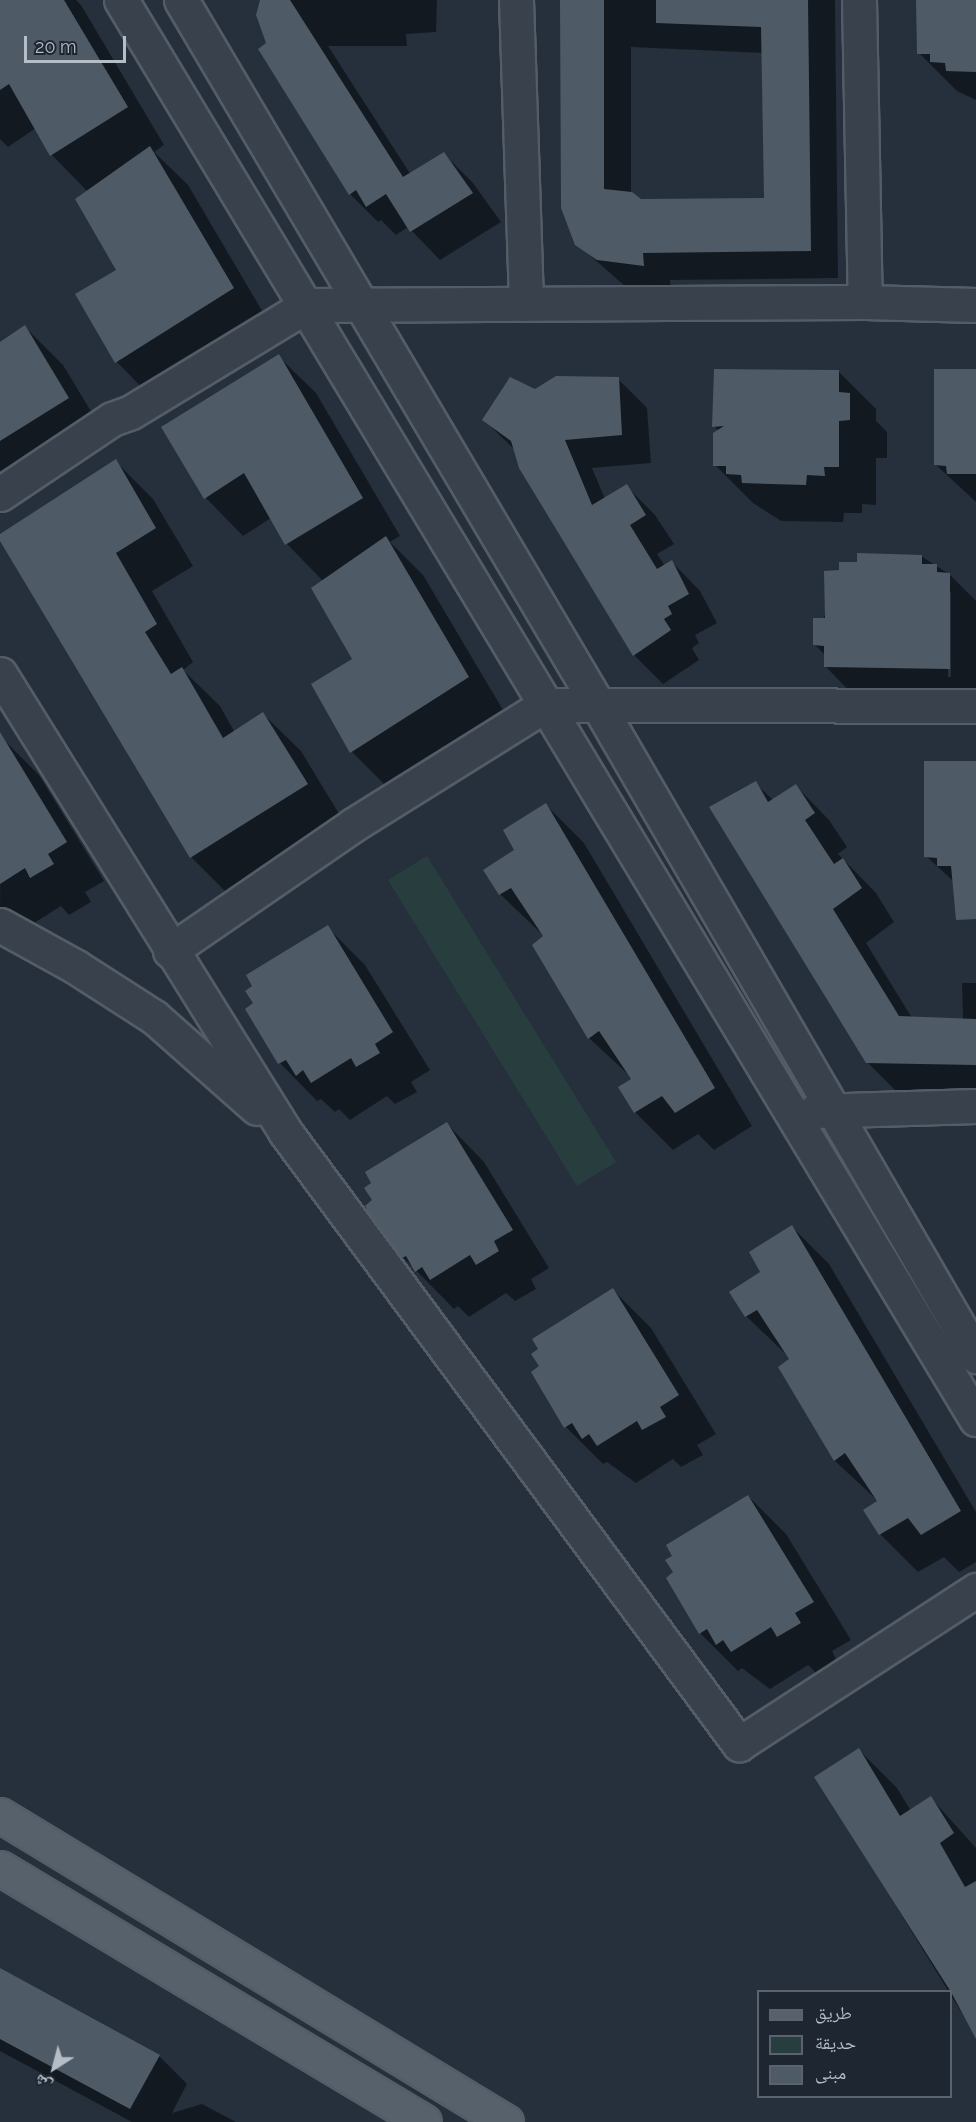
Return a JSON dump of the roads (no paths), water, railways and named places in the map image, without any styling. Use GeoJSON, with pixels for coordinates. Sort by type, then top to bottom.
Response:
{"type":"FeatureCollection","features":[{"type":"Feature","properties":{"kind":"main road"},"geometry":{"type":"LineString","coordinates":[[0,1815],[506,2122]]}},
{"type":"Feature","properties":{"kind":"main road"},"geometry":{"type":"LineString","coordinates":[[0,1868],[424,2122]]}},
{"type":"Feature","properties":{"kind":"street"},"geometry":{"type":"LineString","coordinates":[[121,0],[308,305],[789,1112],[976,1419]]}},
{"type":"Feature","properties":{"kind":"street"},"geometry":{"type":"LineString","coordinates":[[181,0],[359,305],[598,705],[976,1356]]}},
{"type":"Feature","properties":{"kind":"street"},"geometry":{"type":"LineString","coordinates":[[516,0],[526,304]]}},
{"type":"Feature","properties":{"kind":"street"},"geometry":{"type":"LineString","coordinates":[[860,0],[865,302]]}},
{"type":"Feature","properties":{"kind":"street"},"geometry":{"type":"LineString","coordinates":[[0,494],[111,419],[131,412],[308,305],[865,302],[976,305]]}},
{"type":"Feature","properties":{"kind":"street"},"geometry":{"type":"LineString","coordinates":[[0,674],[170,951],[286,1133],[739,1744],[976,1590]]}},
{"type":"Feature","properties":{"kind":"street"},"geometry":{"type":"LineString","coordinates":[[170,951],[345,830],[545,705],[976,706]]}},
{"type":"Feature","properties":{"kind":"street"},"geometry":{"type":"LineString","coordinates":[[0,925],[76,967],[154,1017],[286,1133]]}},
{"type":"Feature","properties":{"kind":"street"},"geometry":{"type":"LineString","coordinates":[[789,1112],[976,1106]]}}]}
